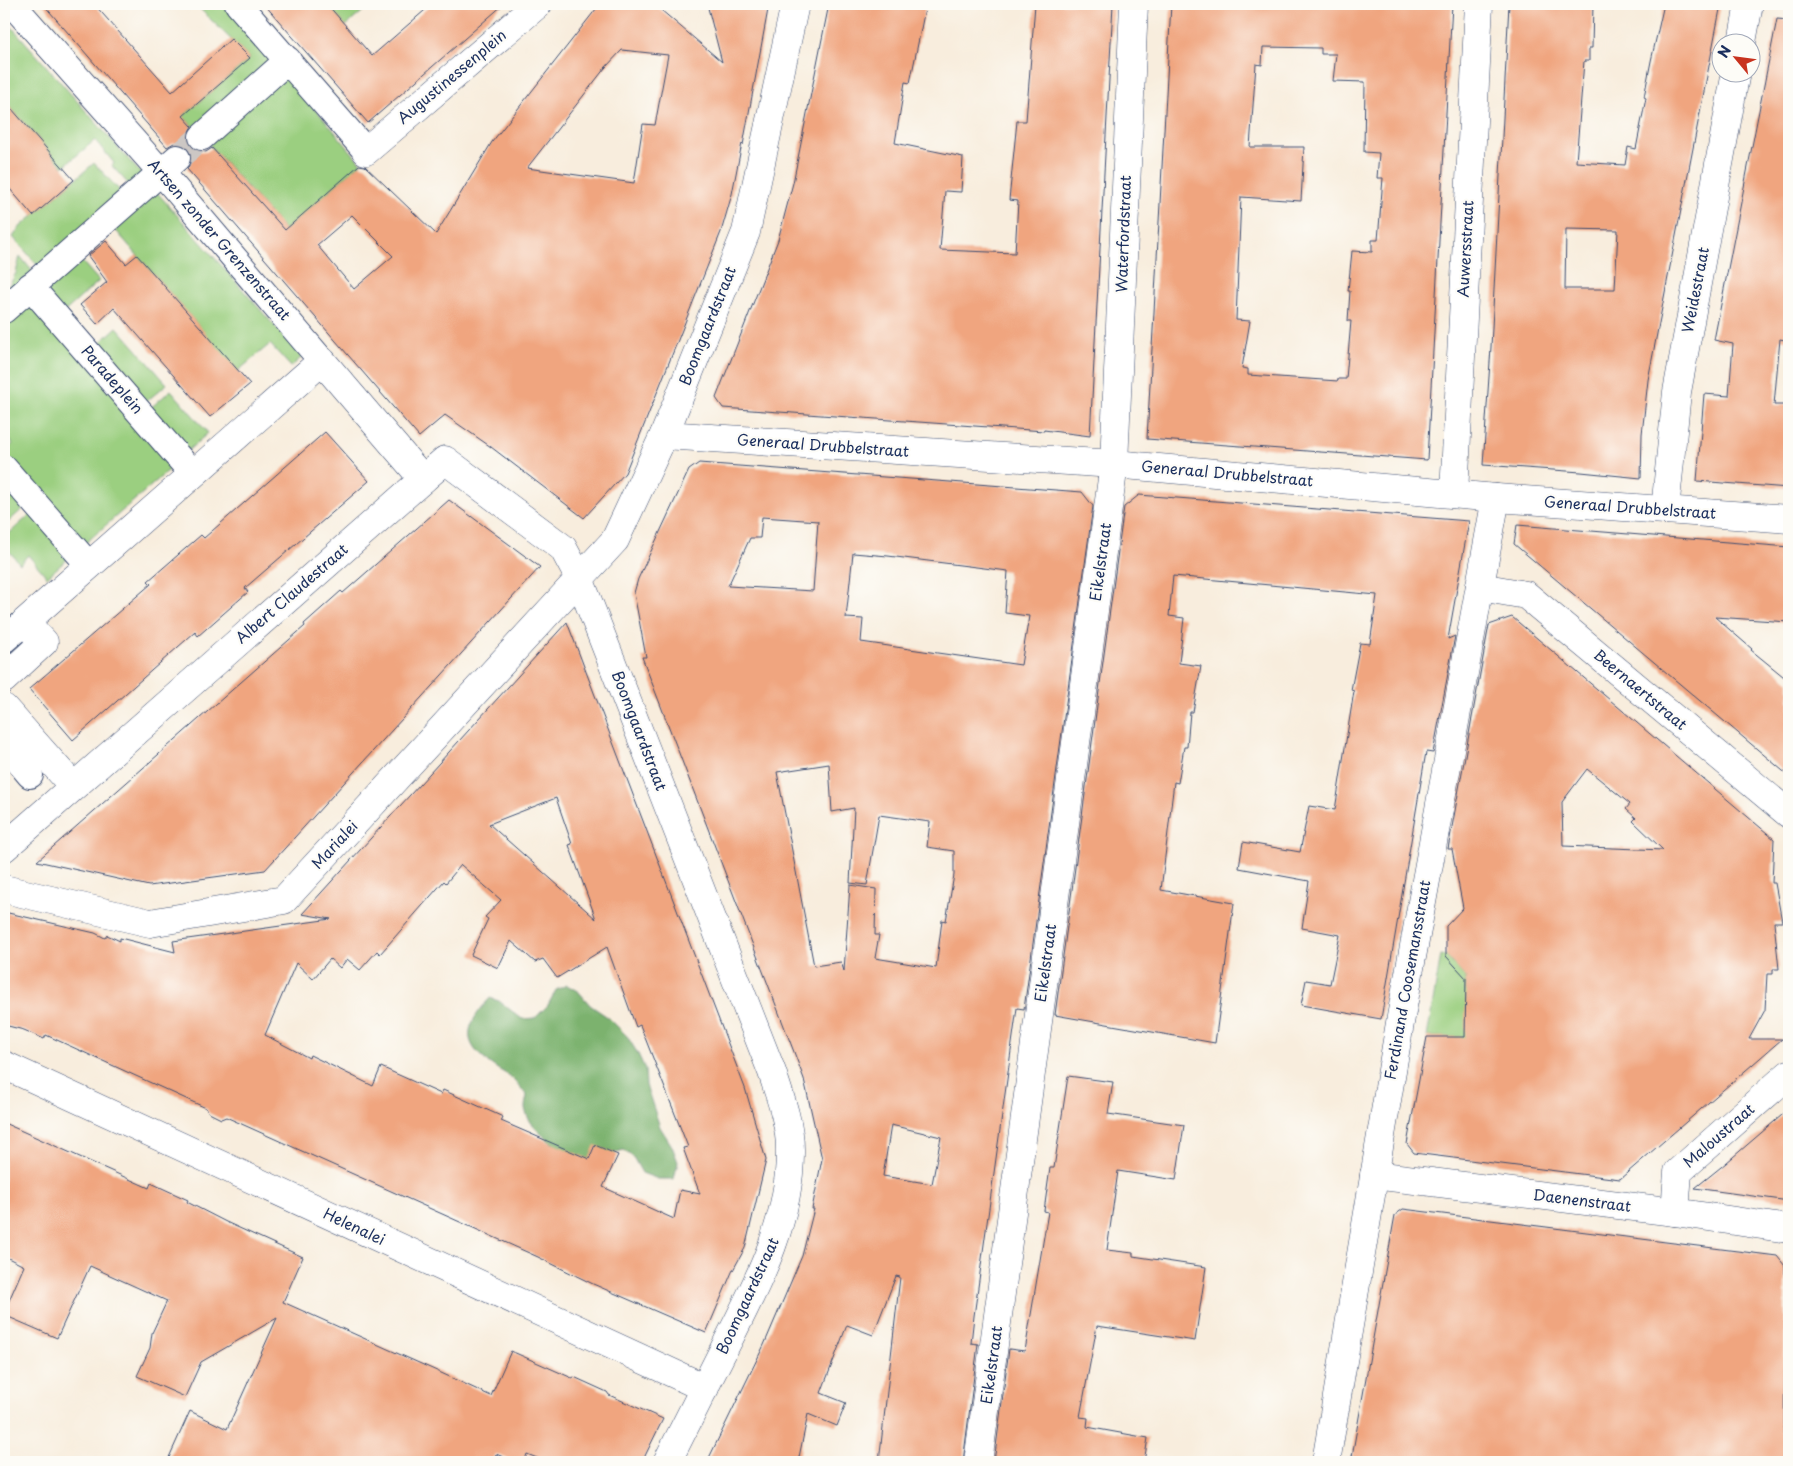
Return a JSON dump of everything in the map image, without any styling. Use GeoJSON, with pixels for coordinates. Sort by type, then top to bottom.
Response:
{"type":"FeatureCollection","features":[{"type":"Feature","properties":{"kind":"street","name":"Artsen zonder Grenzenstraat"},"geometry":{"type":"LineString","coordinates":[[12,4],[169,165],[322,361],[423,479]]}},
{"type":"Feature","properties":{"kind":"street"},"geometry":{"type":"LineString","coordinates":[[238,4],[366,150]]}},
{"type":"Feature","properties":{"kind":"street","name":"Augustinessenplein"},"geometry":{"type":"LineString","coordinates":[[366,150],[538,4]]}},
{"type":"Feature","properties":{"kind":"street","name":"Boomgaardstraat"},"geometry":{"type":"LineString","coordinates":[[667,1462],[767,1263],[781,1224],[788,1187],[790,1149],[786,1112],[772,1072],[579,578],[615,540],[664,435],[746,232],[796,4]]}},
{"type":"Feature","properties":{"kind":"street","name":"Waterfordstraat"},"geometry":{"type":"LineString","coordinates":[[1114,464],[1134,4]]}},
{"type":"Feature","properties":{"kind":"street","name":"Auwersstraat"},"geometry":{"type":"LineString","coordinates":[[1454,494],[1478,4]]}},
{"type":"Feature","properties":{"kind":"street"},"geometry":{"type":"LineString","coordinates":[[1744,32],[1749,4]]}},
{"type":"Feature","properties":{"kind":"street"},"geometry":{"type":"LineString","coordinates":[[202,137],[288,60]]}},
{"type":"Feature","properties":{"kind":"street","name":"Weidestraat"},"geometry":{"type":"LineString","coordinates":[[1666,510],[1677,392],[1734,82]]}},
{"type":"Feature","properties":{"kind":"street"},"geometry":{"type":"LineString","coordinates":[[4,310],[169,165]]}},
{"type":"Feature","properties":{"kind":"street","name":"Paradeplein"},"geometry":{"type":"LineString","coordinates":[[30,286],[193,474]]}},
{"type":"Feature","properties":{"kind":"street"},"geometry":{"type":"LineString","coordinates":[[4,640],[322,361]]}},
{"type":"Feature","properties":{"kind":"street","name":"Generaal Drubbelstraat"},"geometry":{"type":"LineString","coordinates":[[664,435],[1114,464],[1496,498],[1789,519]]}},
{"type":"Feature","properties":{"kind":"street","name":"Albert Claudestraat"},"geometry":{"type":"LineString","coordinates":[[4,848],[445,460],[563,548],[579,578]]}},
{"type":"Feature","properties":{"kind":"street","name":"Eikelstraat"},"geometry":{"type":"LineString","coordinates":[[978,1462],[1114,464]]}},
{"type":"Feature","properties":{"kind":"street"},"geometry":{"type":"LineString","coordinates":[[4,468],[89,565]]}},
{"type":"Feature","properties":{"kind":"street","name":"Ferdinand Coosemansstraat"},"geometry":{"type":"LineString","coordinates":[[1326,1462],[1403,1007],[1496,498]]}},
{"type":"Feature","properties":{"kind":"street","name":"Marialei"},"geometry":{"type":"LineString","coordinates":[[4,890],[150,923],[284,900],[579,578]]}},
{"type":"Feature","properties":{"kind":"street","name":"Beernaertstraat"},"geometry":{"type":"LineString","coordinates":[[1480,587],[1526,595],[1789,814]]}},
{"type":"Feature","properties":{"kind":"street"},"geometry":{"type":"LineString","coordinates":[[4,679],[44,642],[25,622]]}},
{"type":"Feature","properties":{"kind":"street"},"geometry":{"type":"LineString","coordinates":[[4,708],[73,786]]}},
{"type":"Feature","properties":{"kind":"street"},"geometry":{"type":"LineString","coordinates":[[4,744],[30,775]]}},
{"type":"Feature","properties":{"kind":"street","name":"Helenalei"},"geometry":{"type":"LineString","coordinates":[[4,1066],[705,1388]]}},
{"type":"Feature","properties":{"kind":"street","name":"Maloustraat"},"geometry":{"type":"LineString","coordinates":[[1675,1212],[1678,1172],[1789,1074]]}},
{"type":"Feature","properties":{"kind":"street","name":"Daenenstraat"},"geometry":{"type":"LineString","coordinates":[[1374,1175],[1675,1212],[1789,1229]]}},
{"type":"Feature","properties":{"kind":"green space"},"geometry":{"type":"Polygon","coordinates":[[[195,4],[227,4],[276,59],[195,129],[183,116],[250,58],[195,4]]]}},
{"type":"Feature","properties":{"kind":"green space"},"geometry":{"type":"Polygon","coordinates":[[[327,4],[371,4],[346,26],[327,4]]]}},
{"type":"Feature","properties":{"kind":"green space"},"geometry":{"type":"Polygon","coordinates":[[[4,18],[144,177],[132,188],[112,166],[114,163],[95,140],[63,167],[4,100],[4,18]]]}},
{"type":"Feature","properties":{"kind":"green space"},"geometry":{"type":"Polygon","coordinates":[[[286,74],[361,163],[285,230],[208,143],[286,74]]]}},
{"type":"Feature","properties":{"kind":"green space"},"geometry":{"type":"Polygon","coordinates":[[[94,163],[124,195],[40,268],[13,237],[20,227],[94,163]]]}},
{"type":"Feature","properties":{"kind":"green space"},"geometry":{"type":"Polygon","coordinates":[[[154,189],[302,357],[291,367],[270,344],[238,371],[112,226],[154,189]]]}},
{"type":"Feature","properties":{"kind":"green space"},"geometry":{"type":"Polygon","coordinates":[[[20,256],[33,272],[4,295],[16,273],[20,256]]]}},
{"type":"Feature","properties":{"kind":"green space"},"geometry":{"type":"Polygon","coordinates":[[[77,256],[99,281],[62,314],[40,289],[77,256]]]}},
{"type":"Feature","properties":{"kind":"green space"},"geometry":{"type":"Polygon","coordinates":[[[31,295],[178,462],[81,547],[4,459],[4,452],[13,444],[4,434],[4,319],[31,295]]]}},
{"type":"Feature","properties":{"kind":"green space"},"geometry":{"type":"Polygon","coordinates":[[[117,327],[167,384],[141,406],[92,350],[117,327]]]}},
{"type":"Feature","properties":{"kind":"green space"},"geometry":{"type":"Polygon","coordinates":[[[171,390],[208,433],[184,454],[147,411],[171,390]]]}},
{"type":"Feature","properties":{"kind":"green space"},"geometry":{"type":"Polygon","coordinates":[[[4,476],[28,504],[4,526],[4,476]]]}},
{"type":"Feature","properties":{"kind":"green space"},"geometry":{"type":"Polygon","coordinates":[[[34,511],[72,555],[47,577],[28,555],[20,564],[4,545],[4,538],[34,511]]]}},
{"type":"Feature","properties":{"kind":"green space"},"geometry":{"type":"Polygon","coordinates":[[[1441,955],[1446,956],[1466,978],[1466,991],[1523,1038],[1427,1037],[1441,955]]]}},
{"type":"Feature","properties":{"kind":"green space"},"geometry":{"type":"Polygon","coordinates":[[[567,985],[579,992],[590,1005],[609,1018],[627,1036],[638,1054],[645,1069],[646,1085],[660,1127],[672,1146],[678,1162],[674,1179],[658,1179],[642,1173],[633,1157],[623,1150],[581,1163],[548,1140],[533,1125],[525,1108],[527,1096],[512,1078],[494,1067],[474,1049],[470,1033],[471,1025],[490,998],[499,1001],[522,1019],[535,1018],[548,1005],[556,990],[567,985]]]}},
{"type":"Feature","properties":{"kind":"building"},"geometry":{"type":"Polygon","coordinates":[[[43,4],[94,4],[172,92],[231,39],[250,58],[183,116],[192,126],[188,133],[187,141],[191,147],[198,151],[206,152],[212,148],[285,230],[359,165],[365,166],[436,234],[492,142],[600,4],[654,4],[722,62],[707,4],[769,4],[743,145],[742,143],[732,194],[721,232],[625,473],[584,518],[491,447],[445,415],[419,437],[187,169],[192,155],[189,148],[174,143],[167,147],[43,4]],[[622,50],[605,68],[527,168],[634,183],[643,124],[655,125],[668,55],[622,50]],[[352,215],[317,245],[354,289],[393,256],[352,215]]]}},
{"type":"Feature","properties":{"kind":"building"},"geometry":{"type":"Polygon","coordinates":[[[264,4],[327,4],[372,56],[432,4],[504,4],[368,123],[264,4]]]}},
{"type":"Feature","properties":{"kind":"building"},"geometry":{"type":"Polygon","coordinates":[[[829,4],[926,4],[910,83],[905,82],[895,143],[963,157],[961,192],[945,191],[940,250],[1015,253],[1018,201],[1009,200],[1017,121],[1026,121],[1035,4],[1113,4],[1090,436],[1044,430],[723,408],[716,398],[778,240],[793,183],[829,4]]]}},
{"type":"Feature","properties":{"kind":"building"},"geometry":{"type":"Polygon","coordinates":[[[1171,4],[1452,4],[1427,460],[1147,439],[1171,4]],[[1263,47],[1262,65],[1256,64],[1250,147],[1304,147],[1301,201],[1241,197],[1236,320],[1250,321],[1242,368],[1248,369],[1248,375],[1338,381],[1338,379],[1346,379],[1351,321],[1348,321],[1350,291],[1348,291],[1352,251],[1372,252],[1372,240],[1378,240],[1383,178],[1377,178],[1379,153],[1364,152],[1365,82],[1333,81],[1336,54],[1321,54],[1321,48],[1263,47]]]}},
{"type":"Feature","properties":{"kind":"building"},"geometry":{"type":"Polygon","coordinates":[[[1509,4],[1593,4],[1592,48],[1589,48],[1589,61],[1584,61],[1576,162],[1625,165],[1628,147],[1636,149],[1646,98],[1644,97],[1664,4],[1721,4],[1716,32],[1710,32],[1710,61],[1648,380],[1642,434],[1641,478],[1483,465],[1509,4]],[[1566,229],[1565,289],[1615,289],[1618,230],[1566,229]]]}},
{"type":"Feature","properties":{"kind":"building"},"geometry":{"type":"Polygon","coordinates":[[[1777,19],[1789,20],[1789,341],[1780,339],[1774,405],[1789,405],[1789,488],[1697,481],[1704,394],[1729,396],[1733,344],[1714,340],[1777,19]]]}},
{"type":"Feature","properties":{"kind":"building"},"geometry":{"type":"Polygon","coordinates":[[[4,100],[74,180],[33,216],[4,182],[4,100]]]}},
{"type":"Feature","properties":{"kind":"building"},"geometry":{"type":"Polygon","coordinates":[[[106,241],[126,264],[137,255],[250,384],[210,417],[114,308],[97,324],[80,305],[107,282],[88,256],[106,241]]]}},
{"type":"Feature","properties":{"kind":"building"},"geometry":{"type":"Polygon","coordinates":[[[325,432],[369,481],[245,588],[248,592],[198,636],[195,632],[73,740],[29,689],[151,584],[148,581],[201,535],[204,538],[325,432]]]}},
{"type":"Feature","properties":{"kind":"building"},"geometry":{"type":"Polygon","coordinates":[[[699,463],[1082,492],[1093,506],[1024,1009],[1017,1008],[974,1316],[971,1343],[978,1344],[963,1462],[879,1462],[900,1277],[896,1276],[873,1335],[847,1325],[821,1393],[846,1403],[837,1426],[808,1414],[798,1462],[707,1462],[764,1345],[802,1256],[814,1209],[812,1209],[822,1159],[804,1079],[642,657],[646,657],[634,593],[638,579],[689,470],[699,463]],[[762,517],[760,538],[750,538],[728,586],[813,591],[818,521],[762,517]],[[853,553],[846,618],[863,619],[861,642],[1021,665],[1029,616],[1005,613],[1008,571],[853,553]],[[829,764],[777,772],[814,966],[841,962],[844,971],[850,885],[876,889],[875,935],[879,935],[875,958],[936,968],[942,920],[946,921],[954,875],[954,851],[927,847],[930,822],[879,815],[867,885],[850,883],[854,808],[832,812],[829,764]],[[891,1125],[883,1176],[932,1184],[941,1137],[891,1125]]]}},
{"type":"Feature","properties":{"kind":"building"},"geometry":{"type":"Polygon","coordinates":[[[1139,495],[1469,521],[1448,639],[1455,636],[1433,753],[1426,752],[1381,1019],[1301,1005],[1306,980],[1330,984],[1340,935],[1302,928],[1309,881],[1239,868],[1243,842],[1300,852],[1309,806],[1335,810],[1354,691],[1351,690],[1360,643],[1370,644],[1377,595],[1173,576],[1169,616],[1184,618],[1179,663],[1201,666],[1193,712],[1190,712],[1187,747],[1184,747],[1178,783],[1174,782],[1161,890],[1234,903],[1215,1043],[1055,1015],[1124,507],[1139,495]]]}},
{"type":"Feature","properties":{"kind":"building"},"geometry":{"type":"Polygon","coordinates":[[[449,500],[540,567],[265,870],[149,886],[37,861],[305,626],[304,624],[341,591],[343,593],[449,500]]]}},
{"type":"Feature","properties":{"kind":"building"},"geometry":{"type":"Polygon","coordinates":[[[1517,525],[1789,547],[1789,622],[1715,617],[1789,681],[1789,776],[1514,544],[1517,525]]]}},
{"type":"Feature","properties":{"kind":"building"},"geometry":{"type":"Polygon","coordinates":[[[1512,617],[1774,839],[1772,883],[1775,883],[1782,922],[1774,922],[1779,969],[1773,969],[1773,974],[1767,974],[1765,1010],[1749,1039],[1782,1039],[1620,1179],[1414,1153],[1407,1144],[1427,1037],[1465,1037],[1466,978],[1446,956],[1446,926],[1463,908],[1452,849],[1448,849],[1489,625],[1512,617]],[[1587,769],[1562,802],[1563,846],[1663,850],[1633,821],[1636,818],[1626,809],[1630,804],[1587,769]]]}},
{"type":"Feature","properties":{"kind":"building"},"geometry":{"type":"Polygon","coordinates":[[[567,622],[745,1088],[766,1160],[745,1248],[732,1272],[706,1333],[593,1284],[538,1257],[226,1117],[221,1119],[209,1113],[206,1108],[46,1035],[44,1039],[24,1030],[4,1025],[4,912],[95,933],[105,938],[107,935],[120,941],[120,938],[175,952],[173,941],[331,919],[302,914],[567,622]],[[556,798],[489,824],[596,919],[569,845],[572,844],[556,798]],[[461,865],[446,883],[444,881],[380,954],[377,951],[360,970],[347,959],[340,968],[330,959],[313,979],[296,963],[265,1035],[309,1058],[310,1055],[373,1086],[381,1067],[441,1094],[443,1090],[503,1117],[501,1121],[589,1159],[595,1145],[618,1155],[603,1187],[674,1219],[680,1190],[700,1194],[683,1148],[688,1147],[640,1025],[636,1027],[607,947],[557,978],[543,959],[535,962],[511,941],[498,968],[471,955],[488,919],[485,917],[501,900],[461,865]]]}},
{"type":"Feature","properties":{"kind":"building"},"geometry":{"type":"Polygon","coordinates":[[[1068,1076],[1113,1082],[1108,1114],[1184,1125],[1176,1180],[1118,1171],[1107,1250],[1133,1253],[1133,1256],[1206,1267],[1195,1341],[1097,1326],[1080,1417],[1088,1418],[1087,1427],[1148,1438],[1144,1462],[994,1462],[1009,1349],[1025,1351],[1048,1212],[1044,1211],[1050,1168],[1054,1168],[1068,1076]]]}},
{"type":"Feature","properties":{"kind":"building"},"geometry":{"type":"Polygon","coordinates":[[[1789,1109],[1789,1201],[1695,1188],[1726,1163],[1789,1109]]]}},
{"type":"Feature","properties":{"kind":"building"},"geometry":{"type":"Polygon","coordinates":[[[4,1123],[149,1188],[151,1183],[188,1200],[187,1202],[226,1222],[303,1257],[283,1302],[491,1396],[511,1351],[572,1378],[574,1377],[663,1419],[642,1462],[547,1462],[527,1454],[524,1462],[515,1462],[496,1454],[492,1462],[167,1462],[190,1411],[227,1429],[277,1318],[201,1362],[185,1397],[137,1376],[150,1348],[152,1333],[167,1301],[90,1266],[57,1338],[4,1315],[24,1266],[4,1256],[4,1123]]]}},
{"type":"Feature","properties":{"kind":"building"},"geometry":{"type":"Polygon","coordinates":[[[1403,1209],[1777,1256],[1785,1266],[1784,1462],[1351,1462],[1395,1215],[1403,1209]]]}},
{"type":"Feature","properties":{"kind":"tunnel"},"geometry":{"type":"LineString","coordinates":[[177,158],[202,137]]}}]}
